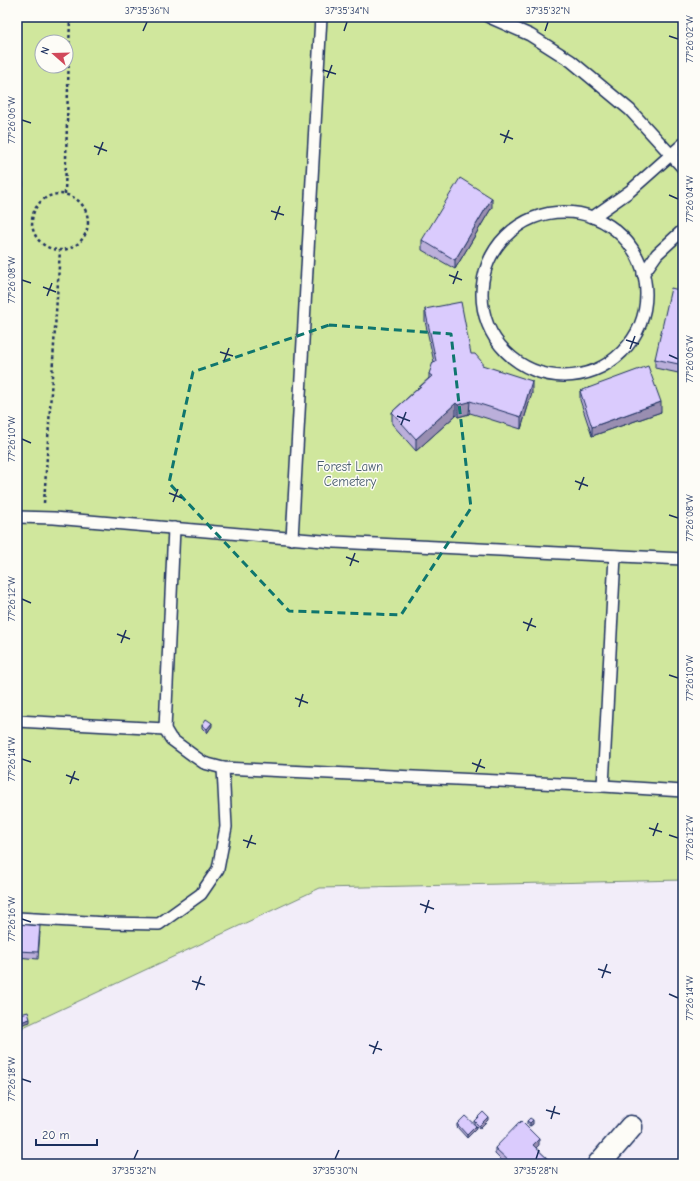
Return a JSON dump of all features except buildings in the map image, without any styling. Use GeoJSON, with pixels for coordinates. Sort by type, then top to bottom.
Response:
{"type":"FeatureCollection","features":[{"type":"Feature","properties":{"kind":"street"},"geometry":{"type":"LineString","coordinates":[[598,1164],[631,1127]]}},
{"type":"Feature","properties":{"kind":"lane"},"geometry":{"type":"LineString","coordinates":[[292,539],[321,17]]}},
{"type":"Feature","properties":{"kind":"lane"},"geometry":{"type":"LineString","coordinates":[[489,17],[530,35],[571,61],[630,110],[683,168]]}},
{"type":"Feature","properties":{"kind":"lane"},"geometry":{"type":"LineString","coordinates":[[593,217],[630,191],[683,144]]}},
{"type":"Feature","properties":{"kind":"lane"},"geometry":{"type":"LineString","coordinates":[[570,211],[593,217],[611,226],[625,239],[636,256],[643,274],[645,298],[640,322],[629,343],[611,360],[590,371],[566,376],[542,373],[520,364],[502,348],[489,328],[482,304],[482,280],[490,257],[504,237],[523,222],[546,213],[570,211]]}},
{"type":"Feature","properties":{"kind":"lane"},"geometry":{"type":"LineString","coordinates":[[643,274],[657,254],[683,230]]}},
{"type":"Feature","properties":{"kind":"lane"},"geometry":{"type":"LineString","coordinates":[[17,517],[174,528],[335,542],[683,559]]}},
{"type":"Feature","properties":{"kind":"lane"},"geometry":{"type":"LineString","coordinates":[[174,528],[165,730],[171,739],[204,763],[223,768],[683,791]]}},
{"type":"Feature","properties":{"kind":"lane"},"geometry":{"type":"LineString","coordinates":[[603,786],[614,556]]}},
{"type":"Feature","properties":{"kind":"lane"},"geometry":{"type":"LineString","coordinates":[[17,721],[165,730]]}},
{"type":"Feature","properties":{"kind":"lane"},"geometry":{"type":"LineString","coordinates":[[17,918],[159,924],[201,894],[218,869],[226,826],[223,768]]}},
{"type":"Feature","properties":{"kind":"path"},"geometry":{"type":"LineString","coordinates":[[65,194],[70,17]]}},
{"type":"Feature","properties":{"kind":"path"},"geometry":{"type":"LineString","coordinates":[[56,194],[65,194],[74,197],[81,203],[86,211],[88,220],[87,229],[84,237],[77,244],[60,250],[51,249],[43,245],[36,238],[32,220],[34,210],[39,203],[47,197],[56,194]]}},
{"type":"Feature","properties":{"kind":"path"},"geometry":{"type":"LineString","coordinates":[[42,518],[60,250]]}},
{"type":"Feature","properties":{"kind":"highlighted area"},"geometry":{"type":"Polygon","coordinates":[[[329,325],[451,334],[471,508],[401,615],[289,611],[169,483],[193,372],[329,325]]]}},
{"type":"Feature","properties":{"kind":"green space","name":"Forest Lawn Cemetery"},"geometry":{"type":"Polygon","coordinates":[[[17,17],[683,17],[683,880],[320,888],[17,1030],[17,17]]]}}]}
